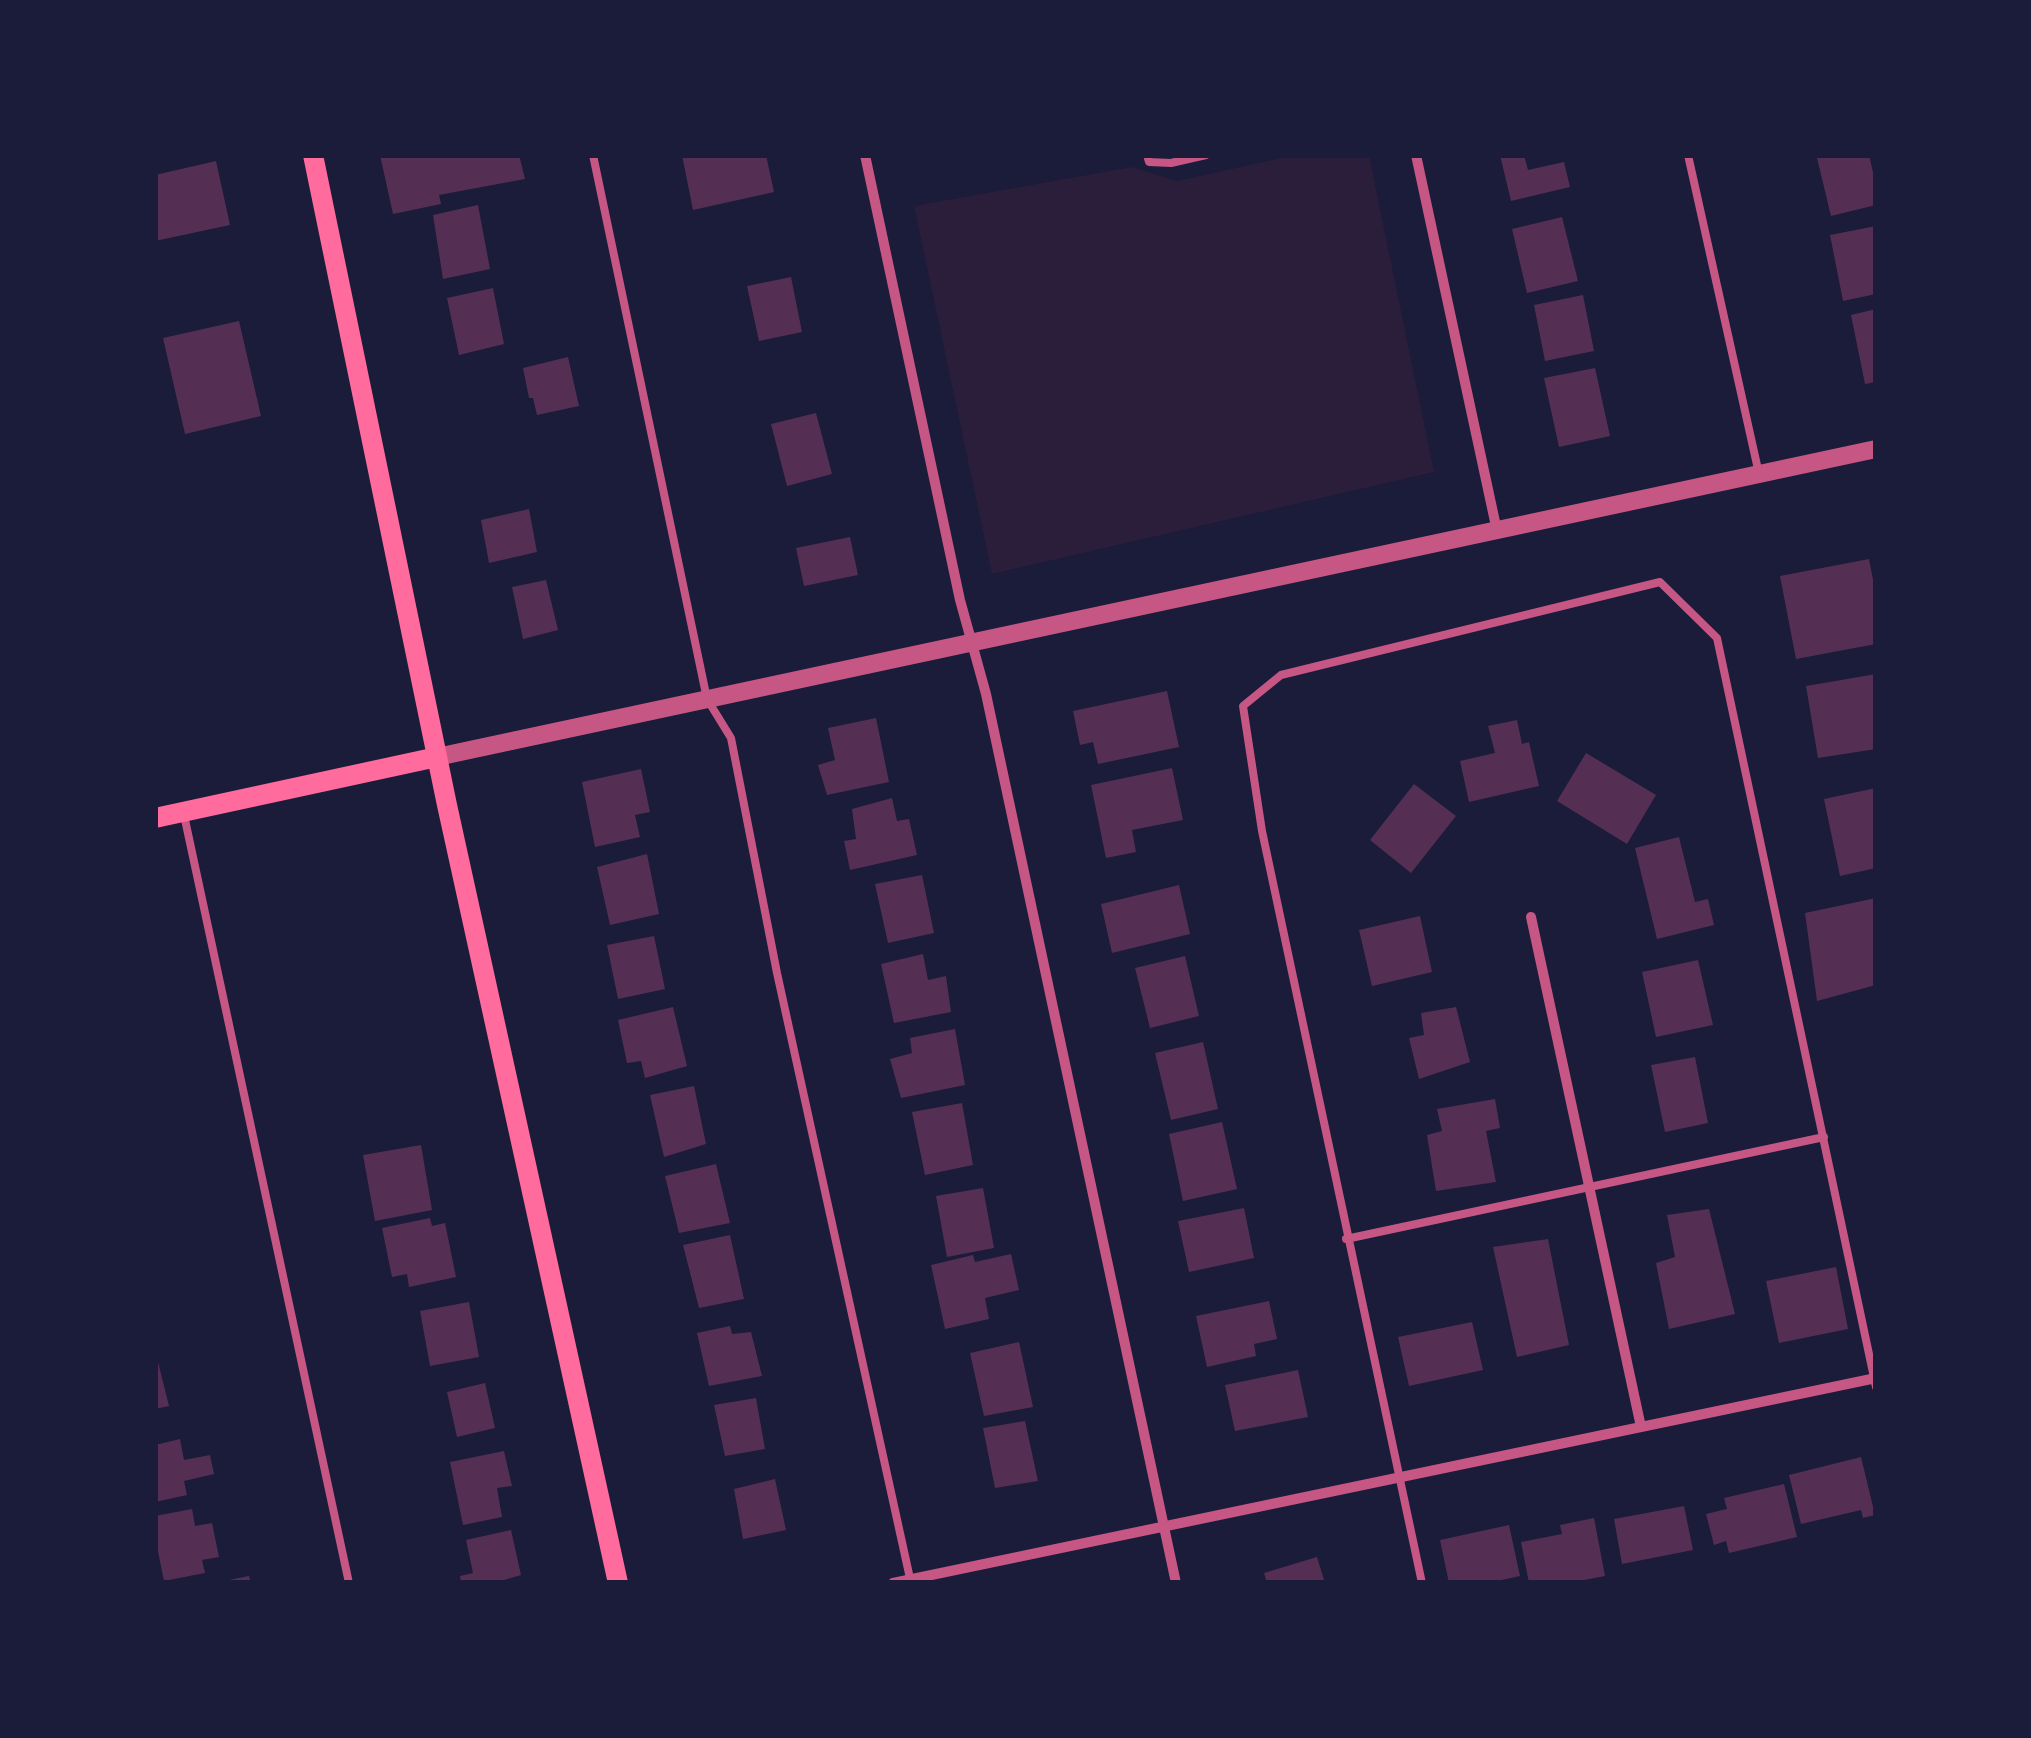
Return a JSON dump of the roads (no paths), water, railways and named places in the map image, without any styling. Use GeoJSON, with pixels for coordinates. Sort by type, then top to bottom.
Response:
{"type":"FeatureCollection","features":[{"type":"Feature","properties":{"kind":"main road"},"geometry":{"type":"LineString","coordinates":[[313,155],[436,758],[618,1583]]}},
{"type":"Feature","properties":{"kind":"main road"},"geometry":{"type":"LineString","coordinates":[[155,818],[436,758]]}},
{"type":"Feature","properties":{"kind":"street"},"geometry":{"type":"LineString","coordinates":[[864,155],[990,713],[1176,1583]]}},
{"type":"Feature","properties":{"kind":"street"},"geometry":{"type":"LineString","coordinates":[[1416,155],[1497,531]]}},
{"type":"Feature","properties":{"kind":"street"},"geometry":{"type":"LineString","coordinates":[[436,758],[1876,450]]}},
{"type":"Feature","properties":{"kind":"street"},"geometry":{"type":"LineString","coordinates":[[1531,918],[1641,1428]]}},
{"type":"Feature","properties":{"kind":"street"},"geometry":{"type":"LineString","coordinates":[[893,1583],[1875,1381]]}},
{"type":"Feature","properties":{"kind":"lane"},"geometry":{"type":"LineString","coordinates":[[593,155],[707,699],[731,738],[777,973],[911,1581]]}},
{"type":"Feature","properties":{"kind":"lane"},"geometry":{"type":"LineString","coordinates":[[1148,155],[1149,162],[1172,164],[1206,155]]}},
{"type":"Feature","properties":{"kind":"lane"},"geometry":{"type":"LineString","coordinates":[[1688,155],[1758,474]]}},
{"type":"Feature","properties":{"kind":"lane"},"geometry":{"type":"LineString","coordinates":[[1422,1583],[1262,830],[1243,706],[1281,674],[1660,582],[1717,638],[1875,1381]]}},
{"type":"Feature","properties":{"kind":"lane"},"geometry":{"type":"LineString","coordinates":[[183,812],[349,1583]]}},
{"type":"Feature","properties":{"kind":"lane"},"geometry":{"type":"LineString","coordinates":[[1346,1238],[1824,1138]]}}]}
